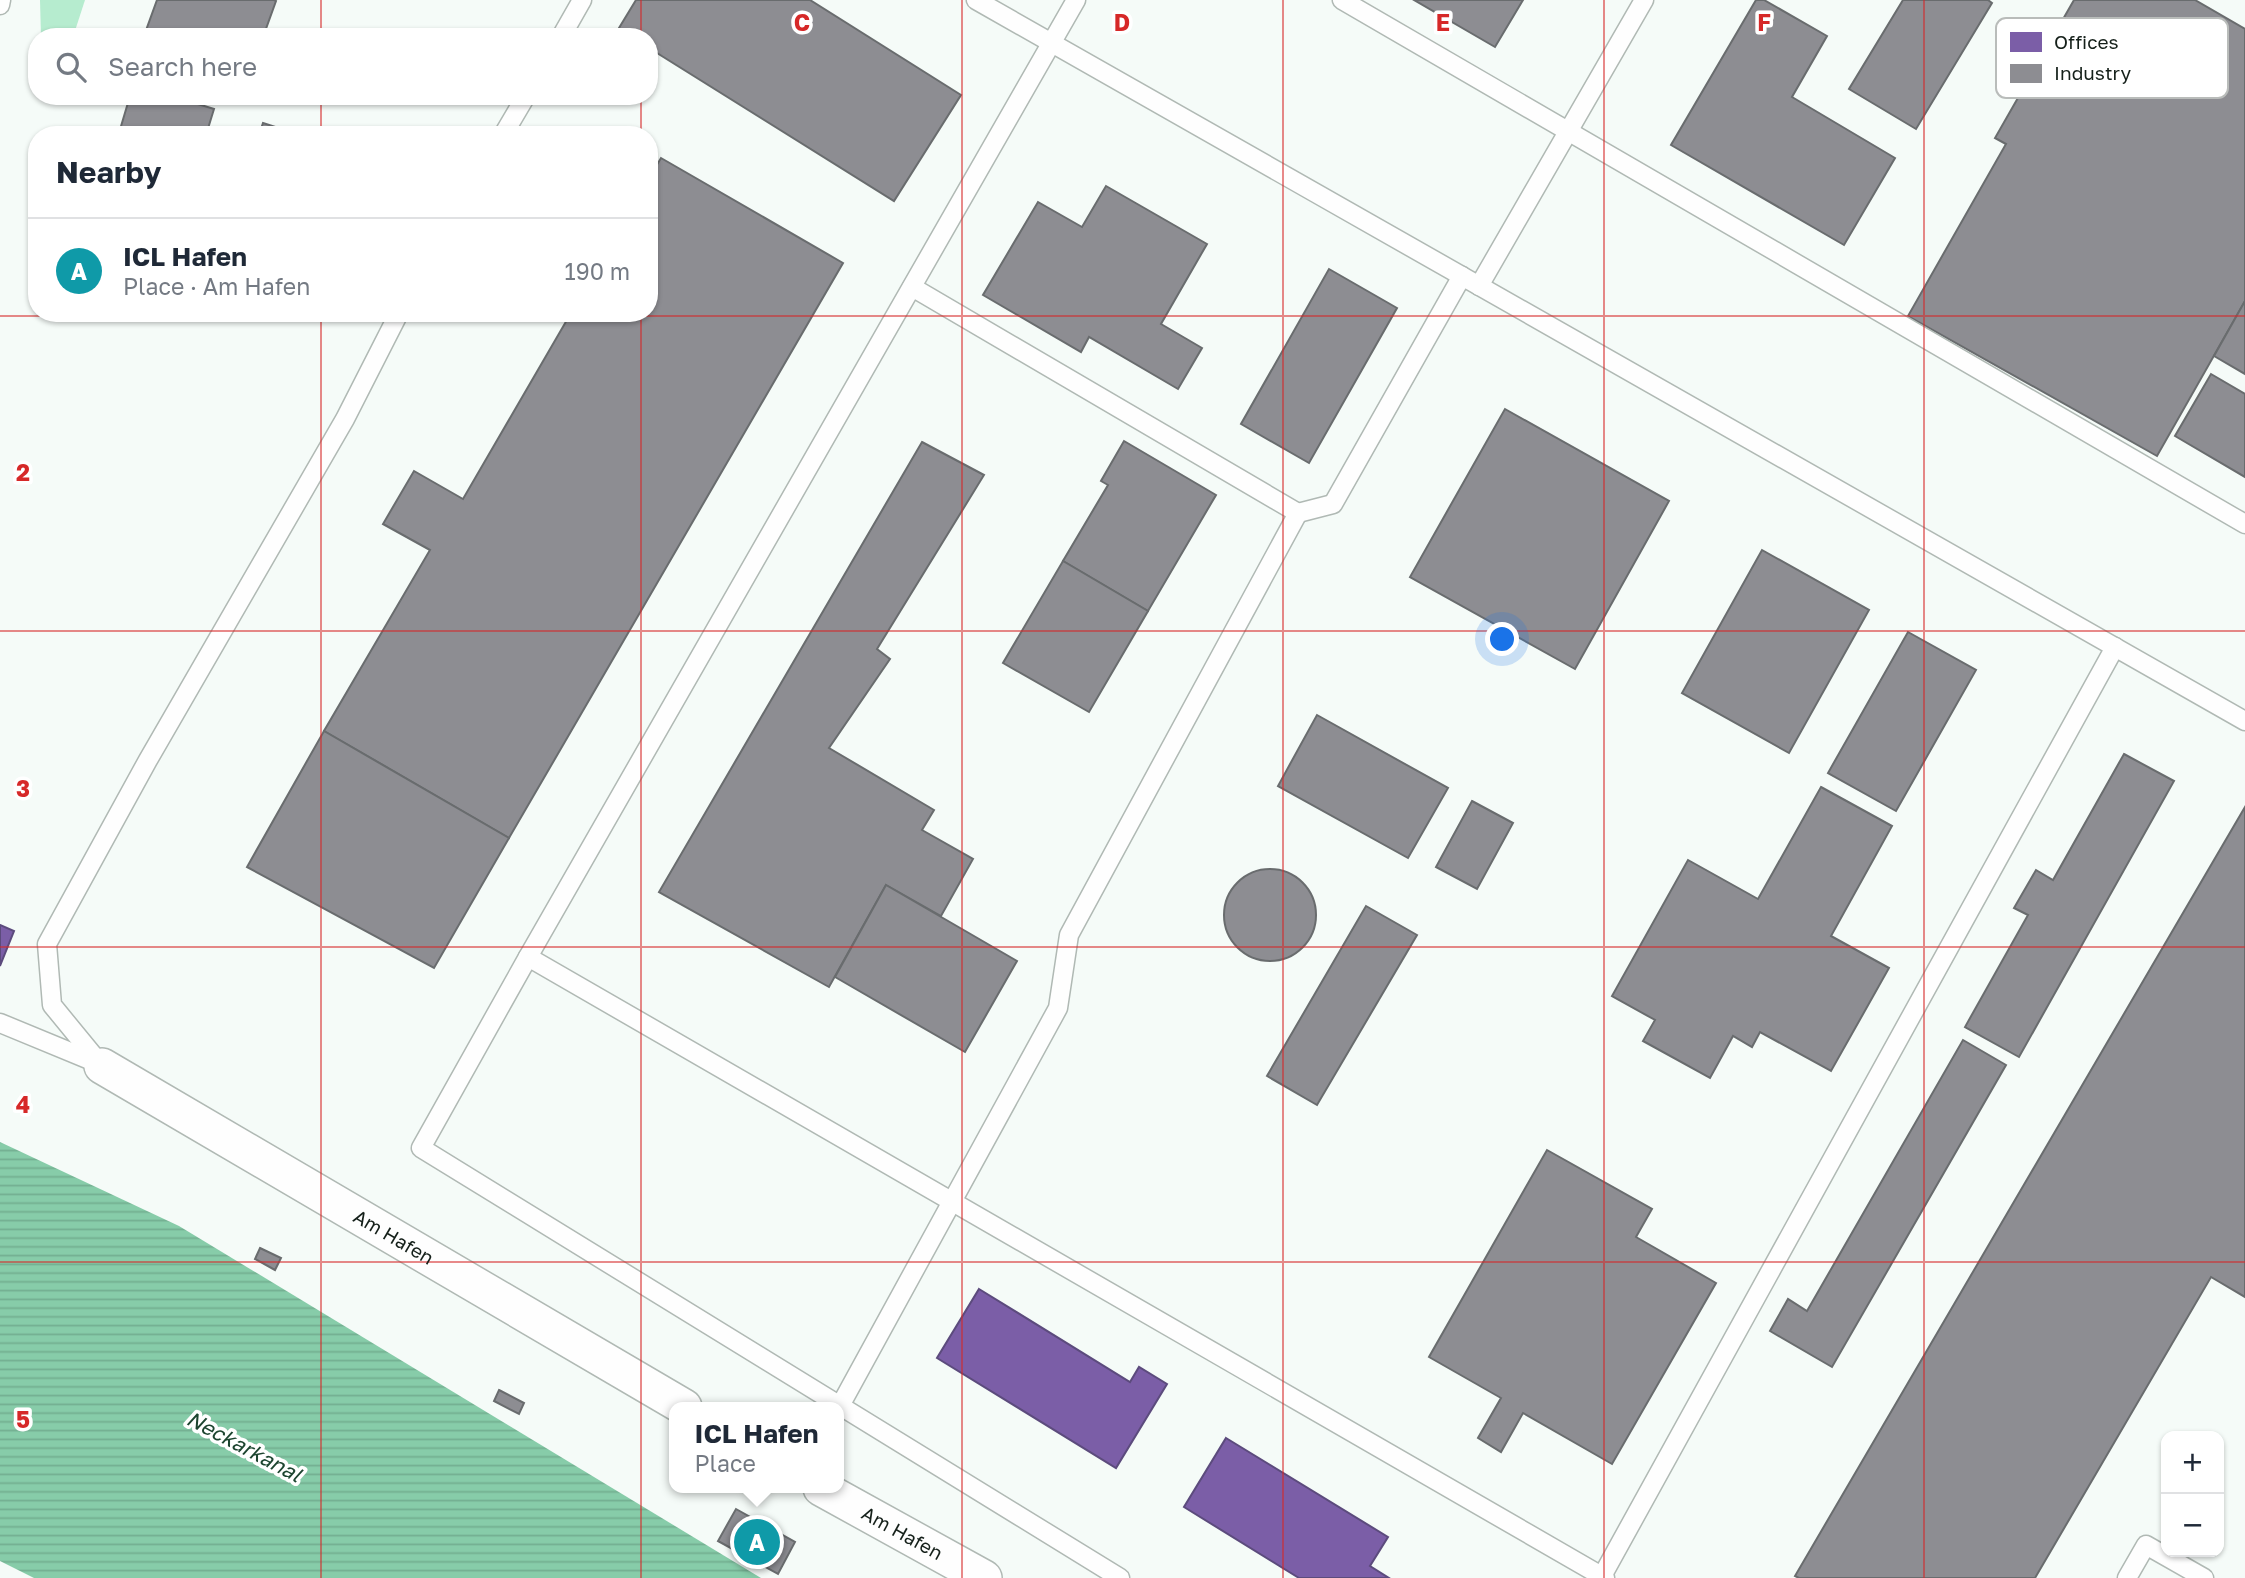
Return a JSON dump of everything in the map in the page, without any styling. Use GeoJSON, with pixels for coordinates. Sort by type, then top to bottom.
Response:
{"type":"FeatureCollection","features":[{"type":"Feature","properties":{"kind":"street","name":"Am Hafen"},"geometry":{"type":"LineString","coordinates":[[102,1066],[675,1402]]}},
{"type":"Feature","properties":{"kind":"street","name":"Am Hafen"},"geometry":{"type":"LineString","coordinates":[[830,1493],[984,1578]]}},
{"type":"Feature","properties":{"kind":"lane"},"geometry":{"type":"LineString","coordinates":[[566,28],[582,0]]}},
{"type":"Feature","properties":{"kind":"lane"},"geometry":{"type":"LineString","coordinates":[[976,0],[2245,721]]}},
{"type":"Feature","properties":{"kind":"lane"},"geometry":{"type":"LineString","coordinates":[[834,1402],[421,1148],[1076,0]]}},
{"type":"Feature","properties":{"kind":"lane"},"geometry":{"type":"LineString","coordinates":[[1342,0],[2245,524]]}},
{"type":"Feature","properties":{"kind":"lane"},"geometry":{"type":"LineString","coordinates":[[1479,286],[1644,0]]}},
{"type":"Feature","properties":{"kind":"lane"},"geometry":{"type":"LineString","coordinates":[[508,126],[521,105]]}},
{"type":"Feature","properties":{"kind":"lane"},"geometry":{"type":"LineString","coordinates":[[912,287],[1297,513],[1333,503],[1462,276]]}},
{"type":"Feature","properties":{"kind":"lane","name":"Am Hafen"},"geometry":{"type":"LineString","coordinates":[[102,1066],[52,1005],[47,944],[148,760],[345,419],[394,322]]}},
{"type":"Feature","properties":{"kind":"lane"},"geometry":{"type":"LineString","coordinates":[[842,1402],[1058,1008],[1069,935],[1297,513]]}},
{"type":"Feature","properties":{"kind":"lane"},"geometry":{"type":"LineString","coordinates":[[528,957],[1603,1577],[2115,647]]}},
{"type":"Feature","properties":{"kind":"lane","name":"Am Hafen"},"geometry":{"type":"LineString","coordinates":[[0,1023],[102,1066]]}},
{"type":"Feature","properties":{"kind":"lane"},"geometry":{"type":"LineString","coordinates":[[844,1408],[1120,1578]]}},
{"type":"Feature","properties":{"kind":"lane"},"geometry":{"type":"LineString","coordinates":[[2127,1578],[2146,1545],[2204,1578]]}},
{"type":"Feature","properties":{"kind":"shaded area"},"geometry":{"type":"Polygon","coordinates":[[[40,0],[85,0],[76,28],[41,28],[40,0]]]}},
{"type":"Feature","properties":{"kind":"water","name":"Neckarkanal"},"geometry":{"type":"Polygon","coordinates":[[[0,1142],[179,1226],[761,1578],[34,1578],[0,1561],[0,1142]]]}},
{"type":"Feature","properties":{"kind":"building: Offices"},"geometry":{"type":"Polygon","coordinates":[[[0,925],[14,931],[0,966],[0,925]]]}},
{"type":"Feature","properties":{"kind":"building: Offices"},"geometry":{"type":"Polygon","coordinates":[[[979,1289],[1130,1382],[1139,1367],[1167,1384],[1116,1468],[937,1358],[979,1289]]]}},
{"type":"Feature","properties":{"kind":"building: Offices"},"geometry":{"type":"Polygon","coordinates":[[[1226,1438],[1388,1537],[1370,1566],[1389,1578],[1299,1578],[1184,1507],[1226,1438]]]}},
{"type":"Feature","properties":{"kind":"building: Industry"},"geometry":{"type":"Polygon","coordinates":[[[157,0],[276,1],[266,28],[147,28],[157,0]]]}},
{"type":"Feature","properties":{"kind":"building: Industry"},"geometry":{"type":"Polygon","coordinates":[[[636,0],[810,0],[961,95],[894,201],[658,54],[658,28],[619,28],[636,0]]]}},
{"type":"Feature","properties":{"kind":"building: Industry"},"geometry":{"type":"Polygon","coordinates":[[[1414,0],[1523,0],[1495,47],[1414,0]]]}},
{"type":"Feature","properties":{"kind":"building: Industry"},"geometry":{"type":"Polygon","coordinates":[[[1756,0],[1764,0],[1827,36],[1792,97],[1895,158],[1844,245],[1671,145],[1756,0]]]}},
{"type":"Feature","properties":{"kind":"building: Industry"},"geometry":{"type":"Polygon","coordinates":[[[1903,0],[1988,0],[1992,3],[1916,129],[1849,89],[1903,0]]]}},
{"type":"Feature","properties":{"kind":"building: Industry"},"geometry":{"type":"Polygon","coordinates":[[[2074,0],[2195,0],[2226,18],[2064,18],[2074,0]]]}},
{"type":"Feature","properties":{"kind":"building: Industry"},"geometry":{"type":"Polygon","coordinates":[[[2228,19],[2245,29],[2245,301],[2157,456],[1908,316],[2006,144],[1995,138],[2018,98],[2228,98],[2228,19]]]}},
{"type":"Feature","properties":{"kind":"building: Industry"},"geometry":{"type":"Polygon","coordinates":[[[127,105],[201,105],[214,109],[209,126],[121,126],[127,105]]]}},
{"type":"Feature","properties":{"kind":"building: Industry"},"geometry":{"type":"Polygon","coordinates":[[[661,158],[843,263],[509,838],[324,731],[430,550],[383,524],[414,471],[463,499],[566,322],[658,322],[658,163],[661,158]]]}},
{"type":"Feature","properties":{"kind":"building: Industry"},"geometry":{"type":"Polygon","coordinates":[[[1106,186],[1207,244],[1161,324],[1202,348],[1178,389],[1089,337],[1081,352],[983,295],[1038,202],[1082,227],[1106,186]]]}},
{"type":"Feature","properties":{"kind":"building: Industry"},"geometry":{"type":"Polygon","coordinates":[[[1329,269],[1397,308],[1309,463],[1241,424],[1329,269]]]}},
{"type":"Feature","properties":{"kind":"building: Industry"},"geometry":{"type":"Polygon","coordinates":[[[2245,301],[2245,374],[2214,356],[2245,301]]]}},
{"type":"Feature","properties":{"kind":"building: Industry"},"geometry":{"type":"Polygon","coordinates":[[[2211,374],[2245,394],[2245,477],[2175,436],[2211,374]]]}},
{"type":"Feature","properties":{"kind":"building: Industry"},"geometry":{"type":"Polygon","coordinates":[[[1505,409],[1669,501],[1575,669],[1410,577],[1505,409]]]}},
{"type":"Feature","properties":{"kind":"building: Industry"},"geometry":{"type":"Polygon","coordinates":[[[1124,441],[1216,495],[1148,611],[1063,561],[1108,485],[1101,481],[1124,441]]]}},
{"type":"Feature","properties":{"kind":"building: Industry"},"geometry":{"type":"Polygon","coordinates":[[[922,442],[984,475],[877,649],[890,659],[829,748],[934,810],[922,830],[973,859],[941,916],[886,885],[829,987],[659,892],[922,442]]]}},
{"type":"Feature","properties":{"kind":"building: Industry"},"geometry":{"type":"Polygon","coordinates":[[[1762,550],[1869,610],[1789,753],[1682,693],[1762,550]]]}},
{"type":"Feature","properties":{"kind":"building: Industry"},"geometry":{"type":"Polygon","coordinates":[[[1063,561],[1148,611],[1089,712],[1003,663],[1063,561]]]}},
{"type":"Feature","properties":{"kind":"building: Industry"},"geometry":{"type":"Polygon","coordinates":[[[1908,632],[1976,670],[1896,811],[1828,773],[1908,632]]]}},
{"type":"Feature","properties":{"kind":"building: Industry"},"geometry":{"type":"Polygon","coordinates":[[[1317,715],[1448,788],[1408,858],[1278,786],[1317,715]]]}},
{"type":"Feature","properties":{"kind":"building: Industry"},"geometry":{"type":"Polygon","coordinates":[[[324,731],[509,838],[434,968],[247,867],[324,731]]]}},
{"type":"Feature","properties":{"kind":"building: Industry"},"geometry":{"type":"Polygon","coordinates":[[[2124,754],[2174,781],[2019,1057],[1965,1027],[2028,915],[2014,908],[2036,870],[2053,880],[2124,754]]]}},
{"type":"Feature","properties":{"kind":"building: Industry"},"geometry":{"type":"Polygon","coordinates":[[[1821,787],[1892,826],[1831,936],[1889,968],[1831,1071],[1760,1032],[1752,1047],[1733,1036],[1710,1078],[1643,1041],[1655,1020],[1612,996],[1688,860],[1758,899],[1821,787]]]}},
{"type":"Feature","properties":{"kind":"building: Industry"},"geometry":{"type":"Polygon","coordinates":[[[1472,801],[1513,823],[1477,889],[1436,867],[1472,801]]]}},
{"type":"Feature","properties":{"kind":"building: Industry"},"geometry":{"type":"Polygon","coordinates":[[[2245,807],[2245,1297],[2211,1277],[2035,1578],[1795,1576],[2245,807]]]}},
{"type":"Feature","properties":{"kind":"building: Industry"},"geometry":{"type":"Polygon","coordinates":[[[1270,869],[1288,872],[1303,882],[1313,897],[1316,915],[1313,933],[1303,948],[1288,958],[1270,961],[1252,958],[1237,948],[1227,933],[1224,915],[1227,897],[1237,882],[1252,872],[1270,869]]]}},
{"type":"Feature","properties":{"kind":"building: Industry"},"geometry":{"type":"Polygon","coordinates":[[[886,885],[1017,961],[965,1052],[835,977],[886,885]]]}},
{"type":"Feature","properties":{"kind":"building: Industry"},"geometry":{"type":"Polygon","coordinates":[[[1366,906],[1417,935],[1317,1105],[1267,1076],[1366,906]]]}},
{"type":"Feature","properties":{"kind":"building: Industry"},"geometry":{"type":"Polygon","coordinates":[[[1963,1040],[2006,1065],[1832,1367],[1770,1331],[1788,1299],[1807,1311],[1963,1040]]]}},
{"type":"Feature","properties":{"kind":"building: Industry"},"geometry":{"type":"Polygon","coordinates":[[[1547,1150],[1652,1209],[1636,1237],[1716,1283],[1612,1464],[1523,1413],[1501,1452],[1478,1438],[1501,1398],[1429,1357],[1547,1150]]]}},
{"type":"Feature","properties":{"kind":"building: Industry"},"geometry":{"type":"Polygon","coordinates":[[[260,1248],[281,1258],[275,1270],[255,1259],[260,1248]]]}},
{"type":"Feature","properties":{"kind":"building: Industry"},"geometry":{"type":"Polygon","coordinates":[[[499,1390],[524,1403],[519,1414],[494,1401],[499,1390]]]}},
{"type":"Feature","properties":{"kind":"building: Industry"},"geometry":{"type":"Polygon","coordinates":[[[736,1509],[795,1542],[778,1574],[718,1541],[736,1509]]]}},
{"type":"Feature","properties":{"kind":"place","name":"ICL Hafen"},"geometry":{"type":"Point","coordinates":[757,1542]}}]}
